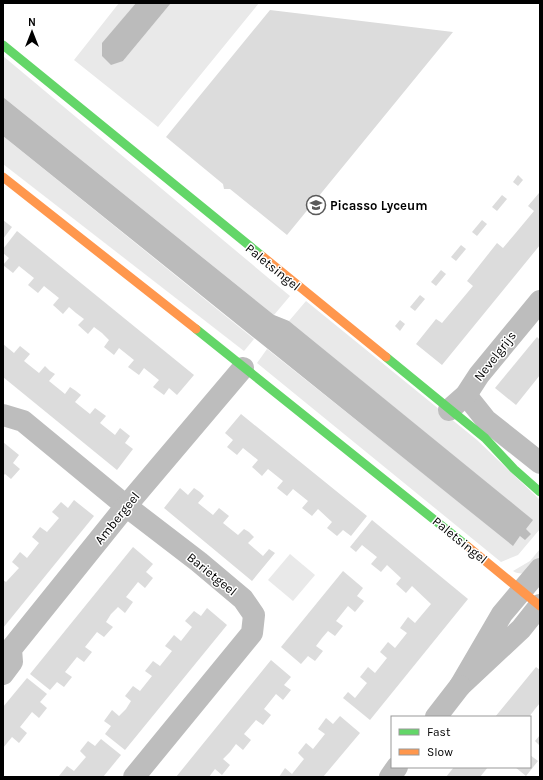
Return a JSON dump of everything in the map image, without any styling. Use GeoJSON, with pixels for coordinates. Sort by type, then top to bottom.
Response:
{"type":"FeatureCollection","features":[{"type":"Feature","properties":{"kind":"street","name":"Paletsingel"},"geometry":{"type":"LineString","coordinates":[[3,45],[485,438],[514,469],[540,492]]}},
{"type":"Feature","properties":{"kind":"street","name":"Paletsingel"},"geometry":{"type":"LineString","coordinates":[[3,177],[395,487],[540,606]]}},
{"type":"Feature","properties":{"kind":"street","name":"Nevelgrijs"},"geometry":{"type":"LineString","coordinates":[[449,410],[466,395],[479,375],[540,300]]}},
{"type":"Feature","properties":{"kind":"street","name":"Ambergeel"},"geometry":{"type":"LineString","coordinates":[[3,674],[12,662],[11,649],[126,506],[243,368]]}},
{"type":"Feature","properties":{"kind":"street"},"geometry":{"type":"LineString","coordinates":[[466,395],[486,420],[540,462]]}},
{"type":"Feature","properties":{"kind":"street","name":"Barietgeel"},"geometry":{"type":"LineString","coordinates":[[3,415],[23,421],[126,506],[199,562],[243,599],[254,615],[252,633],[134,777]]}},
{"type":"Feature","properties":{"kind":"street"},"geometry":{"type":"LineString","coordinates":[[437,716],[460,686],[502,614],[540,569]]}},
{"type":"Feature","properties":{"kind":"street"},"geometry":{"type":"LineString","coordinates":[[460,686],[521,629],[540,606]]}},
{"type":"Feature","properties":{"kind":"street"},"geometry":{"type":"LineString","coordinates":[[390,777],[397,768]]}},
{"type":"Feature","properties":{"kind":"shaded area"},"geometry":{"type":"Polygon","coordinates":[[[119,3],[136,3],[103,43],[123,61],[171,3],[259,3],[158,127],[74,60],[119,3]]]}},
{"type":"Feature","properties":{"kind":"shaded area"},"geometry":{"type":"Polygon","coordinates":[[[136,3],[171,3],[123,61],[111,65],[102,56],[102,43],[136,3]]]}},
{"type":"Feature","properties":{"kind":"shaded area"},"geometry":{"type":"Polygon","coordinates":[[[3,56],[290,296],[274,315],[3,97],[3,56]]]}},
{"type":"Feature","properties":{"kind":"shaded area"},"geometry":{"type":"Polygon","coordinates":[[[3,97],[274,315],[289,321],[533,520],[526,529],[531,534],[525,540],[520,536],[513,546],[3,136],[3,97]]]}},
{"type":"Feature","properties":{"kind":"shaded area"},"geometry":{"type":"Polygon","coordinates":[[[3,136],[254,339],[244,351],[3,164],[3,136]]]}},
{"type":"Feature","properties":{"kind":"shaded area"},"geometry":{"type":"Polygon","coordinates":[[[306,301],[477,440],[540,500],[540,529],[518,555],[501,562],[257,363],[267,349],[513,545],[532,520],[289,321],[306,301]]]}},
{"type":"Feature","properties":{"kind":"shaded area"},"geometry":{"type":"Polygon","coordinates":[[[540,549],[540,561],[531,570],[521,574],[513,571],[530,561],[540,549]]]}},
{"type":"Feature","properties":{"kind":"shaded area"},"geometry":{"type":"Polygon","coordinates":[[[290,554],[315,575],[293,601],[268,580],[290,554]]]}},
{"type":"Feature","properties":{"kind":"building"},"geometry":{"type":"Polygon","coordinates":[[[270,10],[453,32],[287,235],[230,189],[224,189],[223,184],[166,137],[270,10]]]}},
{"type":"Feature","properties":{"kind":"building"},"geometry":{"type":"Polygon","coordinates":[[[518,175],[523,180],[518,186],[513,182],[518,175]]]}},
{"type":"Feature","properties":{"kind":"building"},"geometry":{"type":"Polygon","coordinates":[[[539,193],[540,245],[442,365],[416,344],[436,319],[442,323],[473,286],[467,281],[497,243],[503,248],[534,211],[528,206],[539,193]]]}},
{"type":"Feature","properties":{"kind":"building"},"geometry":{"type":"Polygon","coordinates":[[[502,195],[507,199],[497,211],[492,207],[502,195]]]}},
{"type":"Feature","properties":{"kind":"building"},"geometry":{"type":"Polygon","coordinates":[[[3,220],[12,227],[3,239],[3,220]]]}},
{"type":"Feature","properties":{"kind":"building"},"geometry":{"type":"Polygon","coordinates":[[[482,220],[487,224],[477,236],[472,232],[482,220]]]}},
{"type":"Feature","properties":{"kind":"building"},"geometry":{"type":"Polygon","coordinates":[[[17,231],[194,375],[177,395],[169,388],[164,395],[153,387],[159,380],[144,368],[139,375],[128,367],[134,360],[119,348],[114,355],[104,347],[109,340],[94,327],[88,334],[78,325],[84,319],[69,307],[63,314],[53,305],[59,298],[44,286],[38,293],[28,285],[34,278],[19,266],[13,273],[3,265],[9,258],[3,253],[3,249],[17,231]]]}},
{"type":"Feature","properties":{"kind":"building"},"geometry":{"type":"Polygon","coordinates":[[[461,245],[466,249],[456,261],[451,257],[461,245]]]}},
{"type":"Feature","properties":{"kind":"building"},"geometry":{"type":"Polygon","coordinates":[[[441,270],[446,274],[436,286],[431,282],[441,270]]]}},
{"type":"Feature","properties":{"kind":"building"},"geometry":{"type":"Polygon","coordinates":[[[420,295],[425,299],[415,311],[410,307],[420,295]]]}},
{"type":"Feature","properties":{"kind":"building"},"geometry":{"type":"Polygon","coordinates":[[[400,320],[405,324],[400,331],[395,326],[400,320]]]}},
{"type":"Feature","properties":{"kind":"building"},"geometry":{"type":"Polygon","coordinates":[[[537,337],[540,340],[540,375],[516,405],[495,388],[537,337]]]}},
{"type":"Feature","properties":{"kind":"building"},"geometry":{"type":"Polygon","coordinates":[[[3,344],[14,353],[20,346],[30,354],[24,361],[39,373],[45,366],[55,374],[49,381],[65,394],[70,387],[81,395],[75,402],[90,414],[95,408],[106,416],[100,423],[115,435],[120,428],[130,436],[125,443],[133,449],[117,470],[3,377],[3,344]]]}},
{"type":"Feature","properties":{"kind":"building"},"geometry":{"type":"Polygon","coordinates":[[[241,414],[367,516],[351,536],[343,530],[337,536],[327,528],[332,522],[318,509],[312,516],[302,508],[308,501],[293,489],[287,496],[277,488],[283,481],[268,469],[262,476],[252,467],[258,460],[243,448],[237,455],[227,447],[233,440],[225,433],[241,414]]]}},
{"type":"Feature","properties":{"kind":"building"},"geometry":{"type":"Polygon","coordinates":[[[3,442],[19,455],[13,463],[20,469],[11,479],[5,474],[3,476],[3,442]]]}},
{"type":"Feature","properties":{"kind":"building"},"geometry":{"type":"Polygon","coordinates":[[[180,488],[188,495],[194,488],[200,492],[204,496],[198,503],[213,515],[219,508],[229,516],[223,523],[238,535],[244,529],[249,532],[254,537],[248,543],[263,556],[269,549],[275,553],[252,581],[164,508],[180,488]]]}},
{"type":"Feature","properties":{"kind":"building"},"geometry":{"type":"Polygon","coordinates":[[[74,500],[94,516],[3,628],[3,580],[6,582],[19,568],[12,562],[20,552],[27,558],[39,543],[32,537],[40,527],[47,532],[59,518],[52,512],[61,502],[68,508],[74,500]]]}},
{"type":"Feature","properties":{"kind":"building"},"geometry":{"type":"Polygon","coordinates":[[[372,520],[468,599],[370,720],[343,698],[348,692],[355,698],[367,683],[360,677],[368,667],[375,673],[387,658],[380,652],[388,642],[395,648],[407,633],[400,628],[408,617],[415,623],[431,604],[412,586],[406,593],[396,584],[401,578],[387,565],[381,572],[371,564],[377,557],[362,545],[356,552],[350,547],[372,520]]]}},
{"type":"Feature","properties":{"kind":"building"},"geometry":{"type":"Polygon","coordinates":[[[133,547],[153,564],[146,572],[153,578],[145,588],[138,582],[126,597],[133,602],[125,613],[118,607],[111,614],[106,622],[113,627],[104,637],[97,632],[85,647],[92,652],[84,662],[77,657],[65,672],[72,677],[64,687],[57,682],[50,690],[30,674],[133,547]]]}},
{"type":"Feature","properties":{"kind":"building"},"geometry":{"type":"Polygon","coordinates":[[[343,571],[363,588],[357,596],[364,601],[355,612],[348,606],[336,621],[343,626],[335,636],[328,631],[316,646],[323,651],[315,661],[308,656],[301,664],[281,647],[343,571]]]}},
{"type":"Feature","properties":{"kind":"building"},"geometry":{"type":"Polygon","coordinates":[[[207,608],[227,625],[125,750],[105,734],[111,726],[104,721],[112,710],[119,716],[126,709],[131,701],[125,696],[133,686],[140,691],[152,676],[145,671],[153,661],[160,666],[172,651],[165,646],[174,635],[181,641],[192,627],[185,621],[194,611],[201,616],[207,608]]]}},
{"type":"Feature","properties":{"kind":"building"},"geometry":{"type":"Polygon","coordinates":[[[271,660],[291,677],[284,685],[291,690],[283,700],[276,694],[264,709],[271,715],[263,725],[256,720],[244,734],[251,740],[243,750],[236,744],[223,759],[230,765],[222,775],[215,769],[209,777],[176,777],[271,660]]]}},
{"type":"Feature","properties":{"kind":"building"},"geometry":{"type":"Polygon","coordinates":[[[536,667],[540,670],[540,703],[530,716],[496,716],[536,667]]]}},
{"type":"Feature","properties":{"kind":"building"},"geometry":{"type":"Polygon","coordinates":[[[27,678],[47,694],[40,702],[47,708],[39,718],[32,712],[20,727],[27,733],[19,743],[12,737],[3,748],[3,707],[27,678]]]}},
{"type":"Feature","properties":{"kind":"building"},"geometry":{"type":"Polygon","coordinates":[[[340,716],[360,733],[323,777],[279,777],[285,768],[292,774],[304,759],[298,753],[306,743],[313,749],[325,734],[318,729],[326,718],[333,724],[340,716]]]}},
{"type":"Feature","properties":{"kind":"building"},"geometry":{"type":"Polygon","coordinates":[[[540,735],[540,746],[535,741],[540,735]]]}},
{"type":"Feature","properties":{"kind":"building"},"geometry":{"type":"Polygon","coordinates":[[[101,739],[121,755],[103,777],[59,776],[67,766],[74,771],[86,757],[80,751],[88,741],[95,746],[101,739]]]}},
{"type":"Feature","properties":{"kind":"building"},"geometry":{"type":"Polygon","coordinates":[[[531,756],[538,761],[526,776],[516,768],[531,768],[531,756]]]}},
{"type":"Feature","properties":{"kind":"building"},"geometry":{"type":"Polygon","coordinates":[[[453,768],[487,768],[480,777],[446,777],[453,768]]]}},
{"type":"Feature","properties":{"kind":"traffic: fast"},"geometry":{"type":"LineString","coordinates":[[3,45],[262,256]]}},
{"type":"Feature","properties":{"kind":"traffic: fast"},"geometry":{"type":"LineString","coordinates":[[196,329],[467,546]]}},
{"type":"Feature","properties":{"kind":"traffic: fast"},"geometry":{"type":"LineString","coordinates":[[386,357],[485,438],[514,469],[540,492]]}},
{"type":"Feature","properties":{"kind":"traffic: slow"},"geometry":{"type":"LineString","coordinates":[[3,177],[196,329]]}},
{"type":"Feature","properties":{"kind":"traffic: slow"},"geometry":{"type":"LineString","coordinates":[[262,256],[386,357]]}},
{"type":"Feature","properties":{"kind":"traffic: slow"},"geometry":{"type":"LineString","coordinates":[[467,546],[540,606]]}},
{"type":"Feature","properties":{"kind":"place","name":"Picasso Lyceum"},"geometry":{"type":"Point","coordinates":[316,205]}}]}
